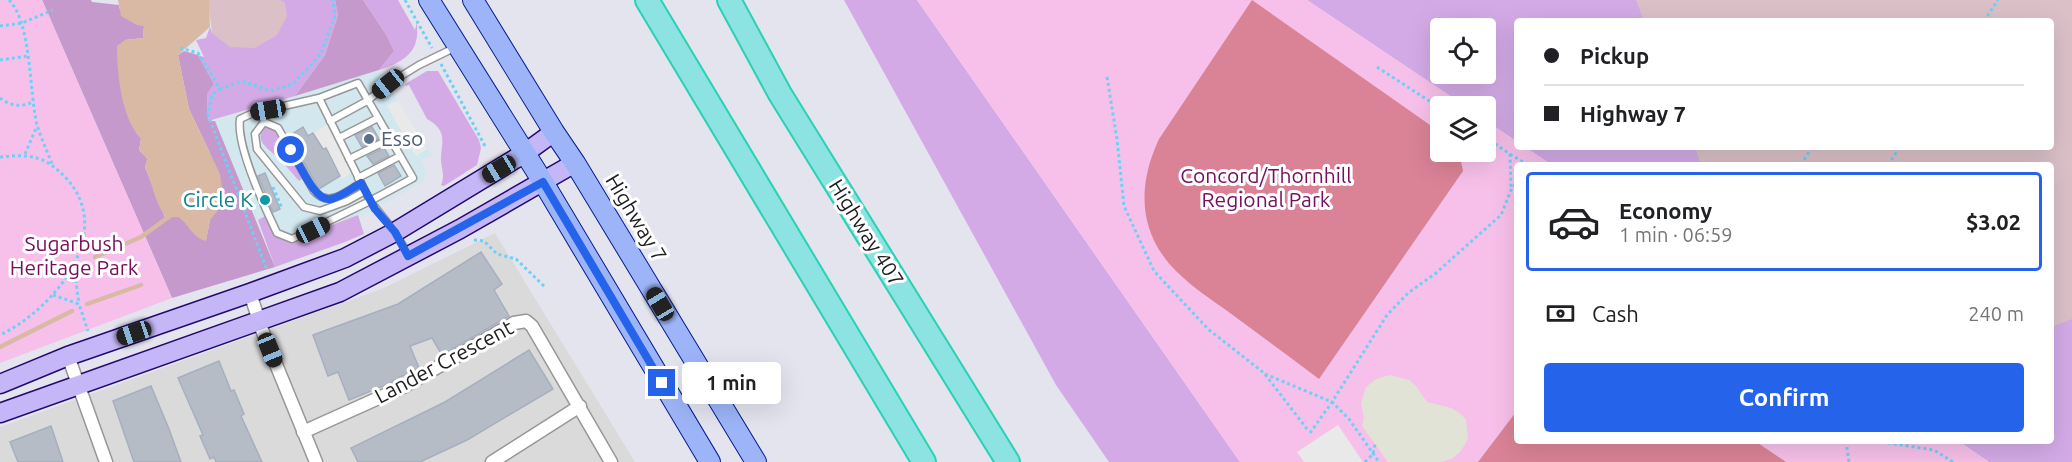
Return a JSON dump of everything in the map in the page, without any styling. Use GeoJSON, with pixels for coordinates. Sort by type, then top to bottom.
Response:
{"type":"FeatureCollection","features":[{"type":"Feature","properties":{"kind":"highway"},"geometry":{"type":"LineString","coordinates":[[647,0],[924,462]]}},
{"type":"Feature","properties":{"kind":"highway","name":"Highway 407"},"geometry":{"type":"LineString","coordinates":[[729,0],[780,94],[1008,462]]}},
{"type":"Feature","properties":{"kind":"main road"},"geometry":{"type":"LineString","coordinates":[[429,0],[543,182],[710,462]]}},
{"type":"Feature","properties":{"kind":"main road","name":"Highway 7"},"geometry":{"type":"LineString","coordinates":[[473,0],[575,163],[756,462]]}},
{"type":"Feature","properties":{"kind":"street"},"geometry":{"type":"LineString","coordinates":[[0,384],[68,356],[345,258],[395,232],[525,153],[554,132]]}},
{"type":"Feature","properties":{"kind":"street"},"geometry":{"type":"LineString","coordinates":[[0,413],[340,292],[575,163]]}},
{"type":"Feature","properties":{"kind":"street"},"geometry":{"type":"LineString","coordinates":[[250,293],[316,462]]}},
{"type":"Feature","properties":{"kind":"street","name":"Lander Crescent"},"geometry":{"type":"LineString","coordinates":[[303,432],[403,387],[514,323],[526,321],[532,326],[611,462]]}},
{"type":"Feature","properties":{"kind":"street"},"geometry":{"type":"LineString","coordinates":[[68,356],[106,462]]}},
{"type":"Feature","properties":{"kind":"street"},"geometry":{"type":"LineString","coordinates":[[492,462],[580,406]]}},
{"type":"Feature","properties":{"kind":"lane"},"geometry":{"type":"LineString","coordinates":[[330,121],[367,101],[388,84],[457,46]]}},
{"type":"Feature","properties":{"kind":"lane"},"geometry":{"type":"LineString","coordinates":[[357,83],[367,101],[413,178],[292,239],[277,232],[245,153],[238,129],[240,119],[254,113],[319,98],[357,83]]}},
{"type":"Feature","properties":{"kind":"lane"},"geometry":{"type":"LineString","coordinates":[[319,98],[370,201],[395,232],[408,256]]}},
{"type":"Feature","properties":{"kind":"lane"},"geometry":{"type":"LineString","coordinates":[[339,138],[378,118]]}},
{"type":"Feature","properties":{"kind":"lane"},"geometry":{"type":"LineString","coordinates":[[365,191],[347,201],[320,211],[304,207],[257,149],[255,134],[264,122],[278,128],[314,191],[320,198],[331,200],[400,156]]}},
{"type":"Feature","properties":{"kind":"lane"},"geometry":{"type":"LineString","coordinates":[[349,159],[390,139]]}},
{"type":"Feature","properties":{"kind":"path"},"geometry":{"type":"LineString","coordinates":[[0,335],[15,328],[53,295],[74,266],[84,240],[85,219],[76,189],[52,164],[37,124],[22,23],[9,0]]}},
{"type":"Feature","properties":{"kind":"path"},"geometry":{"type":"LineString","coordinates":[[267,271],[207,116],[212,95],[220,89],[242,81],[270,91],[293,84],[321,54],[335,15],[333,0]]}},
{"type":"Feature","properties":{"kind":"path"},"geometry":{"type":"LineString","coordinates":[[405,0],[485,146]]}},
{"type":"Feature","properties":{"kind":"path"},"geometry":{"type":"LineString","coordinates":[[1986,18],[1998,0]]}},
{"type":"Feature","properties":{"kind":"path"},"geometry":{"type":"LineString","coordinates":[[0,26],[22,23],[53,10]]}},
{"type":"Feature","properties":{"kind":"path"},"geometry":{"type":"LineString","coordinates":[[180,48],[198,53],[220,89]]}},
{"type":"Feature","properties":{"kind":"path"},"geometry":{"type":"LineString","coordinates":[[0,60],[28,56]]}},
{"type":"Feature","properties":{"kind":"path"},"geometry":{"type":"LineString","coordinates":[[1377,68],[1430,102]]}},
{"type":"Feature","properties":{"kind":"path"},"geometry":{"type":"LineString","coordinates":[[1107,77],[1117,139],[1124,206],[1154,271],[1209,329],[1264,373],[1308,431],[1332,402],[1387,315],[1408,293],[1436,273],[1501,215],[1514,186]]}},
{"type":"Feature","properties":{"kind":"path"},"geometry":{"type":"LineString","coordinates":[[0,98],[10,105],[26,106],[34,101]]}},
{"type":"Feature","properties":{"kind":"path"},"geometry":{"type":"LineString","coordinates":[[25,154],[37,124]]}},
{"type":"Feature","properties":{"kind":"path"},"geometry":{"type":"LineString","coordinates":[[1496,144],[1523,162]]}},
{"type":"Feature","properties":{"kind":"path"},"geometry":{"type":"LineString","coordinates":[[0,157],[25,154],[52,164]]}},
{"type":"Feature","properties":{"kind":"path"},"geometry":{"type":"LineString","coordinates":[[1510,154],[1511,190]]}},
{"type":"Feature","properties":{"kind":"path"},"geometry":{"type":"LineString","coordinates":[[466,240],[484,241],[497,254],[516,259],[546,288]]}},
{"type":"Feature","properties":{"kind":"path"},"geometry":{"type":"LineString","coordinates":[[74,266],[79,304],[89,334]]}},
{"type":"Feature","properties":{"kind":"path"},"geometry":{"type":"LineString","coordinates":[[53,295],[79,304]]}},
{"type":"Feature","properties":{"kind":"path"},"geometry":{"type":"LineString","coordinates":[[1264,373],[1332,402],[1349,419],[1379,462]]}},
{"type":"Feature","properties":{"kind":"path"},"geometry":{"type":"LineString","coordinates":[[1365,462],[1373,454],[1375,444]]}},
{"type":"Feature","properties":{"kind":"path"},"geometry":{"type":"LineString","coordinates":[[1846,444],[1848,462]]}},
{"type":"Feature","properties":{"kind":"path"},"geometry":{"type":"LineString","coordinates":[[1895,444],[1934,450],[1953,462]]}},
{"type":"Feature","properties":{"kind":"shaded area"},"geometry":{"type":"Polygon","coordinates":[[[42,0],[91,0],[119,5],[119,8],[144,26],[143,38],[125,40],[141,139],[139,150],[148,159],[145,167],[165,217],[178,216],[206,240],[210,220],[210,153],[189,109],[178,55],[184,51],[198,55],[214,84],[207,94],[208,121],[215,121],[275,267],[172,298],[42,0]]]}},
{"type":"Feature","properties":{"kind":"shaded area"},"geometry":{"type":"Polygon","coordinates":[[[118,0],[209,0],[210,27],[178,55],[189,109],[220,174],[224,203],[210,220],[206,241],[194,234],[179,217],[166,217],[156,199],[145,167],[147,159],[139,150],[141,139],[134,130],[125,107],[118,69],[117,46],[125,40],[143,38],[144,26],[137,25],[121,16],[118,0]]]}},
{"type":"Feature","properties":{"kind":"shaded area"},"geometry":{"type":"Polygon","coordinates":[[[208,0],[279,0],[285,3],[287,16],[277,35],[255,48],[230,47],[212,33],[208,0]]]}},
{"type":"Feature","properties":{"kind":"shaded area"},"geometry":{"type":"Polygon","coordinates":[[[279,0],[335,0],[338,15],[325,55],[295,96],[208,121],[207,94],[214,84],[198,55],[204,57],[196,40],[206,38],[210,27],[212,33],[285,3],[279,0]]]}},
{"type":"Feature","properties":{"kind":"shaded area"},"geometry":{"type":"Polygon","coordinates":[[[335,0],[363,0],[387,36],[394,51],[379,70],[295,96],[325,55],[338,15],[335,0]]]}},
{"type":"Feature","properties":{"kind":"shaded area"},"geometry":{"type":"Polygon","coordinates":[[[363,0],[398,0],[415,30],[417,22],[417,39],[411,52],[396,63],[379,70],[394,51],[387,36],[363,0]]]}},
{"type":"Feature","properties":{"kind":"shaded area"},"geometry":{"type":"Polygon","coordinates":[[[844,0],[917,0],[1240,462],[1109,462],[1056,385],[844,0]]]}},
{"type":"Feature","properties":{"kind":"shaded area"},"geometry":{"type":"Polygon","coordinates":[[[1307,0],[2072,0],[2072,462],[1989,462],[1962,444],[2054,444],[2054,162],[1548,162],[1530,150],[2054,150],[2054,18],[1514,18],[1514,140],[1496,127],[1496,96],[1450,96],[1432,84],[1496,84],[1496,18],[1430,18],[1430,83],[1307,0]]]}},
{"type":"Feature","properties":{"kind":"shaded area"},"geometry":{"type":"Polygon","coordinates":[[[1636,0],[2072,0],[2072,319],[2054,326],[2054,162],[1700,162],[1696,150],[2054,150],[2054,18],[1643,18],[1636,0]]]}},
{"type":"Feature","properties":{"kind":"shaded area"},"geometry":{"type":"Polygon","coordinates":[[[379,70],[432,155],[422,160],[426,172],[424,181],[340,228],[271,253],[215,121],[379,70]]]}},
{"type":"Feature","properties":{"kind":"shaded area"},"geometry":{"type":"Polygon","coordinates":[[[427,71],[438,71],[479,140],[481,148],[477,165],[444,186],[441,185],[443,176],[441,133],[427,119],[409,85],[405,84],[427,71]]]}},
{"type":"Feature","properties":{"kind":"shaded area"},"geometry":{"type":"Polygon","coordinates":[[[398,100],[427,149],[416,156],[387,106],[398,100]]]}},
{"type":"Feature","properties":{"kind":"shaded area"},"geometry":{"type":"Polygon","coordinates":[[[327,125],[355,171],[342,179],[331,162],[333,160],[326,148],[323,149],[313,133],[327,125]]]}},
{"type":"Feature","properties":{"kind":"shaded area"},"geometry":{"type":"Polygon","coordinates":[[[272,127],[304,177],[299,181],[262,142],[261,133],[265,128],[272,127]]]}},
{"type":"Feature","properties":{"kind":"shaded area"},"geometry":{"type":"Polygon","coordinates":[[[269,214],[278,235],[296,239],[358,215],[364,234],[275,267],[258,220],[269,214]]]}},
{"type":"Feature","properties":{"kind":"shaded area"},"geometry":{"type":"Polygon","coordinates":[[[495,233],[635,462],[0,462],[0,427],[384,288],[495,233]]]}},
{"type":"Feature","properties":{"kind":"shaded area"},"geometry":{"type":"Polygon","coordinates":[[[1390,375],[1409,380],[1427,402],[1451,408],[1466,420],[1468,439],[1453,458],[1441,462],[1388,462],[1362,426],[1364,419],[1361,403],[1366,387],[1376,379],[1390,375]]]}},
{"type":"Feature","properties":{"kind":"shaded area"},"geometry":{"type":"Polygon","coordinates":[[[1338,425],[1363,462],[1304,462],[1297,452],[1338,425]]]}},
{"type":"Feature","properties":{"kind":"green space","name":"Sugarbush Heritage Park"},"geometry":{"type":"Polygon","coordinates":[[[0,0],[42,0],[172,298],[0,363],[0,0]]]}},
{"type":"Feature","properties":{"kind":"green space","name":"Concord/Thornhill Regional Park"},"geometry":{"type":"Polygon","coordinates":[[[917,0],[1307,0],[1450,96],[1430,96],[1430,162],[1496,162],[1496,127],[1514,140],[1514,150],[1530,150],[1548,162],[1514,162],[1514,444],[1962,444],[1989,462],[1240,462],[917,0]]]}},
{"type":"Feature","properties":{"kind":"green space"},"geometry":{"type":"Polygon","coordinates":[[[1252,0],[1430,125],[1430,162],[1461,162],[1463,171],[1319,379],[1202,293],[1176,271],[1163,256],[1148,225],[1145,208],[1147,174],[1159,139],[1252,0]]]}},
{"type":"Feature","properties":{"kind":"green space"},"geometry":{"type":"Polygon","coordinates":[[[1514,415],[1514,444],[1759,444],[1786,462],[1478,462],[1514,415]]]}},
{"type":"Feature","properties":{"kind":"building"},"geometry":{"type":"Polygon","coordinates":[[[303,127],[308,136],[313,133],[323,149],[326,148],[340,176],[319,189],[289,136],[303,127]]]}},
{"type":"Feature","properties":{"kind":"building"},"geometry":{"type":"Polygon","coordinates":[[[372,127],[379,139],[362,147],[355,135],[372,127]]]}},
{"type":"Feature","properties":{"kind":"building"},"geometry":{"type":"Polygon","coordinates":[[[384,148],[389,156],[373,164],[367,156],[384,148]]]}},
{"type":"Feature","properties":{"kind":"building"},"geometry":{"type":"Polygon","coordinates":[[[394,165],[401,176],[385,186],[378,173],[394,165]]]}},
{"type":"Feature","properties":{"kind":"building"},"geometry":{"type":"Polygon","coordinates":[[[265,173],[280,209],[273,212],[258,176],[265,173]]]}},
{"type":"Feature","properties":{"kind":"building"},"geometry":{"type":"Polygon","coordinates":[[[481,252],[502,284],[494,290],[509,316],[442,355],[432,338],[410,346],[419,368],[393,382],[349,400],[338,372],[328,376],[313,335],[398,304],[481,252]]]}},
{"type":"Feature","properties":{"kind":"building"},"geometry":{"type":"Polygon","coordinates":[[[529,350],[553,389],[467,440],[420,462],[358,462],[351,448],[445,402],[529,350]]]}},
{"type":"Feature","properties":{"kind":"building"},"geometry":{"type":"Polygon","coordinates":[[[219,361],[231,391],[234,390],[244,414],[241,416],[262,462],[216,462],[214,457],[210,459],[200,436],[203,435],[178,378],[219,361]]]}},
{"type":"Feature","properties":{"kind":"building"},"geometry":{"type":"Polygon","coordinates":[[[151,386],[181,462],[134,462],[113,401],[151,386]]]}},
{"type":"Feature","properties":{"kind":"building"},"geometry":{"type":"Polygon","coordinates":[[[51,426],[63,462],[18,462],[10,442],[51,426]]]}},
{"type":"Feature","properties":{"kind":"waterway"},"geometry":{"type":"LineString","coordinates":[[95,257],[141,237],[170,216]]}},
{"type":"Feature","properties":{"kind":"waterway"},"geometry":{"type":"LineString","coordinates":[[87,304],[141,285]]}},
{"type":"Feature","properties":{"kind":"waterway"},"geometry":{"type":"LineString","coordinates":[[0,347],[72,311]]}},
{"type":"Feature","properties":{"kind":"place","name":"Esso"},"geometry":{"type":"Point","coordinates":[369,139]}},
{"type":"Feature","properties":{"kind":"place","name":"Circle K"},"geometry":{"type":"Point","coordinates":[265,200]}},
{"type":"Feature","properties":{"kind":"route"},"geometry":{"type":"LineString","coordinates":[[291,150],[320,198],[331,200],[361,183],[375,209],[395,232],[408,256],[543,182],[662,383]]}}]}
